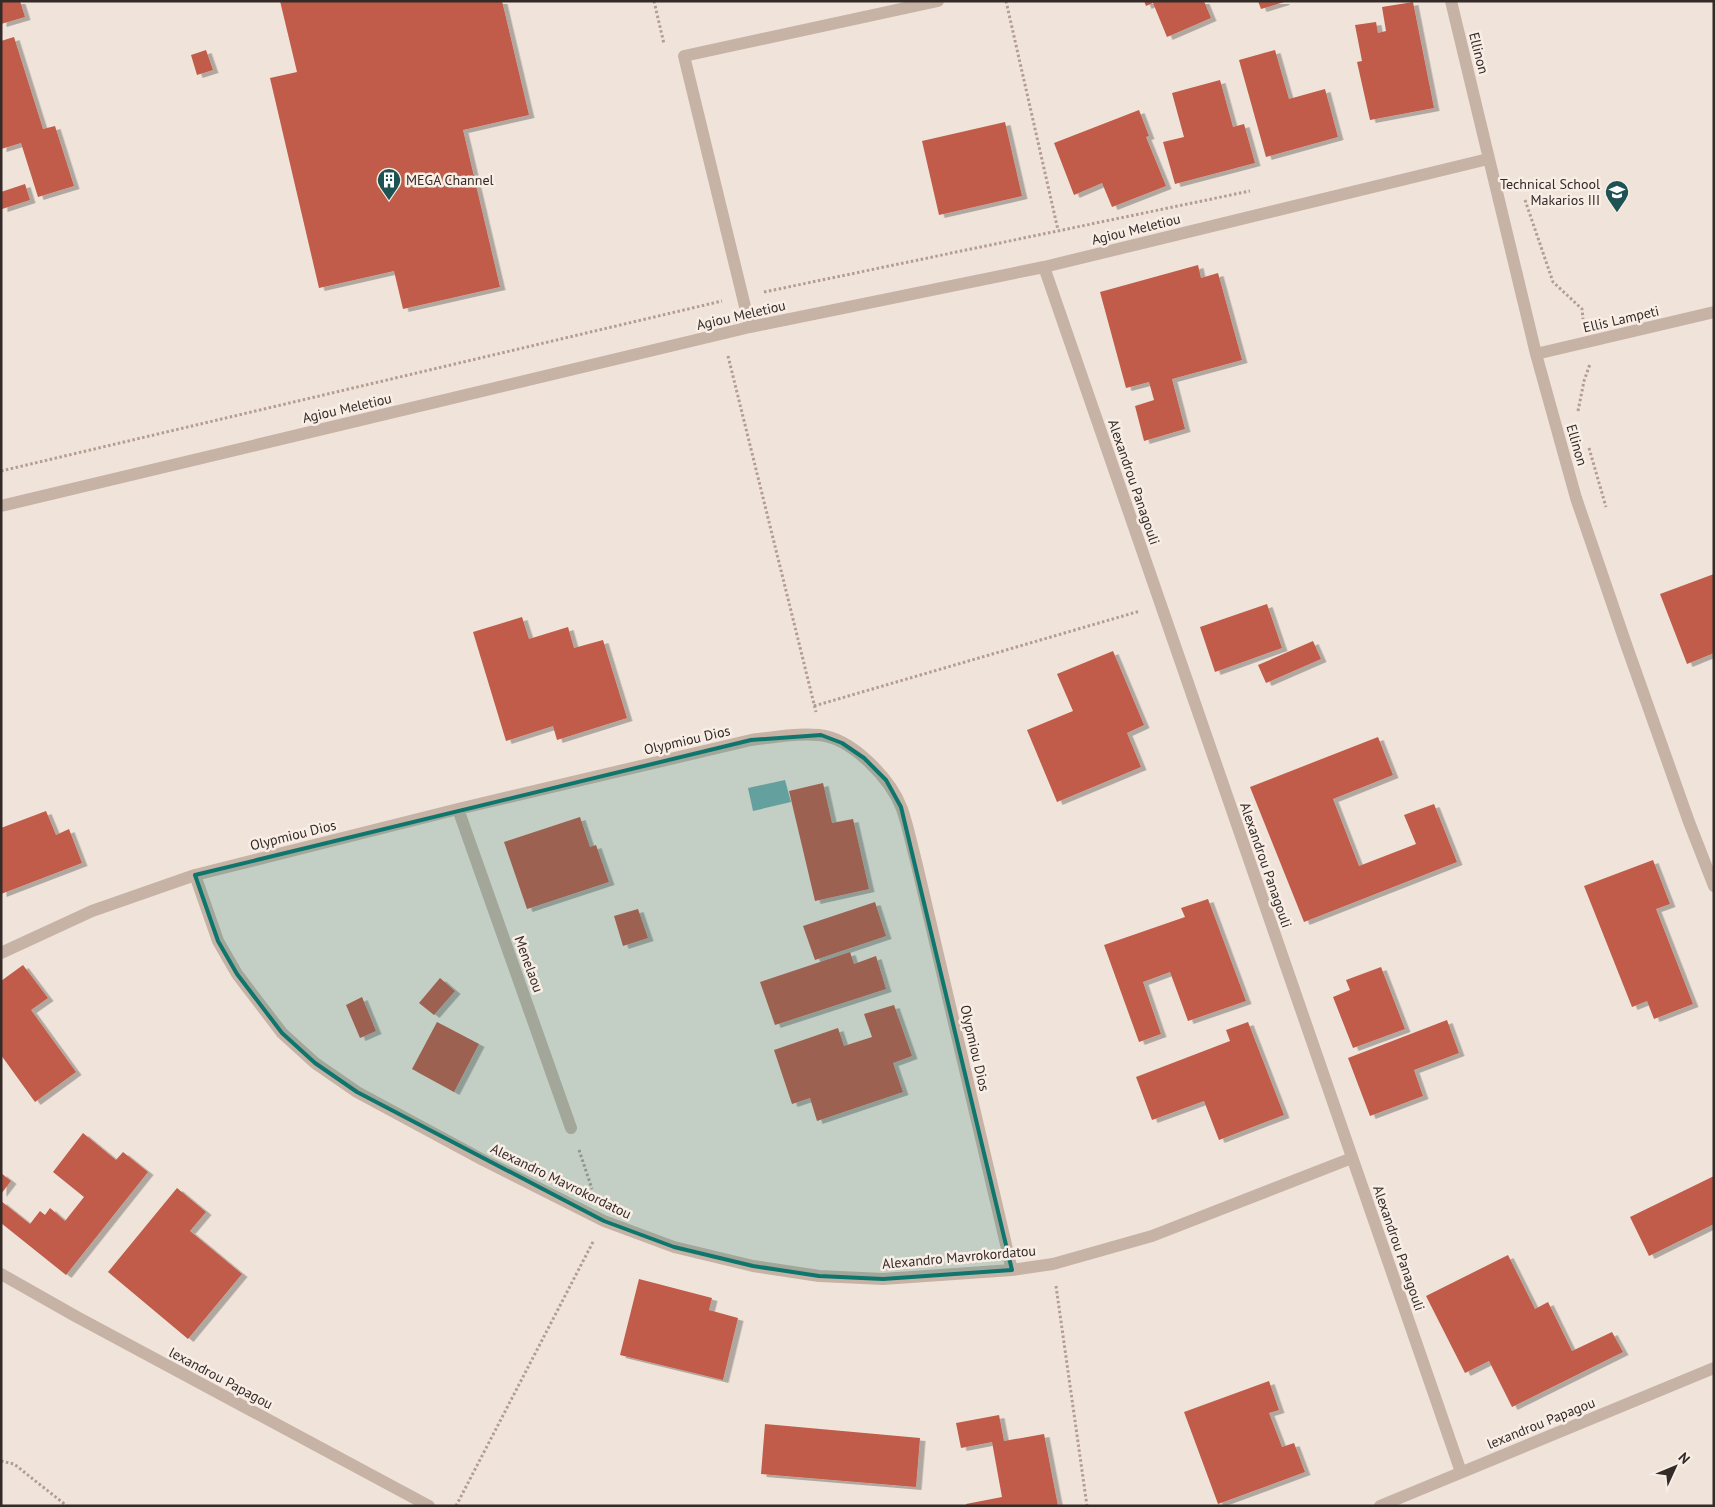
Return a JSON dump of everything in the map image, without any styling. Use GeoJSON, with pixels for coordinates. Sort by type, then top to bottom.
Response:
{"type":"FeatureCollection","features":[{"type":"Feature","properties":{"kind":"street"},"geometry":{"type":"LineString","coordinates":[[750,327],[684,56],[938,1]]}},
{"type":"Feature","properties":{"kind":"street","name":"Ellinon"},"geometry":{"type":"LineString","coordinates":[[1451,1],[1536,354],[1576,498],[1689,822],[1714,886]]}},
{"type":"Feature","properties":{"kind":"street","name":"Agiou Meletiou"},"geometry":{"type":"LineString","coordinates":[[1,506],[750,327],[1044,268],[1488,159]]}},
{"type":"Feature","properties":{"kind":"street","name":"Alexandrou Panagouli"},"geometry":{"type":"LineString","coordinates":[[1044,268],[1461,1472]]}},
{"type":"Feature","properties":{"kind":"street","name":"Ellis Lampeti"},"geometry":{"type":"LineString","coordinates":[[1536,354],[1714,312]]}},
{"type":"Feature","properties":{"kind":"street","name":"Olypmiou Dios"},"geometry":{"type":"LineString","coordinates":[[1,953],[92,911],[195,875],[458,809],[751,740],[786,735],[821,735],[842,743],[864,758],[886,780],[901,807],[916,860],[1012,1270]]}},
{"type":"Feature","properties":{"kind":"street","name":"Menelaou"},"geometry":{"type":"LineString","coordinates":[[458,809],[571,1128]]}},
{"type":"Feature","properties":{"kind":"street","name":"Alexandro Mavrokordatou"},"geometry":{"type":"LineString","coordinates":[[195,875],[218,941],[237,974],[282,1033],[315,1063],[357,1092],[483,1160],[604,1221],[674,1248],[753,1266],[819,1276],[883,1279],[1012,1270],[1053,1264],[1152,1236],[1352,1158]]}},
{"type":"Feature","properties":{"kind":"street","name":"lexandrou Papagou"},"geometry":{"type":"LineString","coordinates":[[1,1274],[77,1318],[429,1506]]}},
{"type":"Feature","properties":{"kind":"street","name":"lexandrou Papagou"},"geometry":{"type":"LineString","coordinates":[[1380,1506],[1714,1368]]}},
{"type":"Feature","properties":{"kind":"path"},"geometry":{"type":"LineString","coordinates":[[1006,1],[1058,230]]}},
{"type":"Feature","properties":{"kind":"path"},"geometry":{"type":"LineString","coordinates":[[1524,198],[1553,282],[1582,309],[1591,362],[1584,382],[1578,410],[1580,418]]}},
{"type":"Feature","properties":{"kind":"path"},"geometry":{"type":"LineString","coordinates":[[723,334],[821,735]]}},
{"type":"Feature","properties":{"kind":"path"},"geometry":{"type":"LineString","coordinates":[[1588,444],[1609,516]]}},
{"type":"Feature","properties":{"kind":"path"},"geometry":{"type":"LineString","coordinates":[[814,706],[1161,605]]}},
{"type":"Feature","properties":{"kind":"path"},"geometry":{"type":"LineString","coordinates":[[456,1506],[604,1221],[571,1128]]}},
{"type":"Feature","properties":{"kind":"path"},"geometry":{"type":"LineString","coordinates":[[1053,1264],[1087,1506]]}},
{"type":"Feature","properties":{"kind":"path"},"geometry":{"type":"LineString","coordinates":[[1,1461],[14,1464],[67,1506]]}},
{"type":"Feature","properties":{"kind":"highlighted area"},"geometry":{"type":"Polygon","coordinates":[[[821,735],[842,743],[864,758],[886,780],[901,807],[1012,1270],[883,1279],[819,1276],[753,1266],[674,1247],[604,1221],[357,1092],[315,1063],[282,1033],[237,974],[218,941],[195,875],[751,740],[821,735]]]}},
{"type":"Feature","properties":{"kind":"water"},"geometry":{"type":"Polygon","coordinates":[[[785,780],[791,802],[753,811],[748,788],[785,780]]]}},
{"type":"Feature","properties":{"kind":"building"},"geometry":{"type":"Polygon","coordinates":[[[1,1],[20,1],[25,17],[1,24],[1,1]]]}},
{"type":"Feature","properties":{"kind":"building","name":"MEGA Channel"},"geometry":{"type":"Polygon","coordinates":[[[280,1],[502,1],[529,115],[463,130],[500,287],[403,309],[394,271],[319,288],[270,78],[297,72],[280,1]]]}},
{"type":"Feature","properties":{"kind":"building"},"geometry":{"type":"Polygon","coordinates":[[[1144,1],[1204,1],[1211,18],[1167,37],[1153,3],[1146,6],[1144,1]]]}},
{"type":"Feature","properties":{"kind":"building"},"geometry":{"type":"Polygon","coordinates":[[[1258,1],[1284,1],[1284,2],[1261,9],[1258,1]]]}},
{"type":"Feature","properties":{"kind":"building"},"geometry":{"type":"Polygon","coordinates":[[[1413,2],[1434,108],[1370,120],[1357,62],[1362,61],[1355,25],[1376,22],[1378,33],[1386,31],[1382,7],[1413,2]]]}},
{"type":"Feature","properties":{"kind":"building"},"geometry":{"type":"Polygon","coordinates":[[[14,37],[43,129],[55,126],[74,186],[38,197],[21,143],[1,149],[1,41],[14,37]]]}},
{"type":"Feature","properties":{"kind":"building"},"geometry":{"type":"Polygon","coordinates":[[[206,50],[213,70],[197,75],[191,55],[206,50]]]}},
{"type":"Feature","properties":{"kind":"building"},"geometry":{"type":"Polygon","coordinates":[[[1275,50],[1289,99],[1325,89],[1338,137],[1266,157],[1239,60],[1275,50]]]}},
{"type":"Feature","properties":{"kind":"building"},"geometry":{"type":"Polygon","coordinates":[[[1220,80],[1233,127],[1244,124],[1255,163],[1175,184],[1163,142],[1184,137],[1172,93],[1220,80]]]}},
{"type":"Feature","properties":{"kind":"building"},"geometry":{"type":"Polygon","coordinates":[[[1139,110],[1149,136],[1146,137],[1166,186],[1112,207],[1102,183],[1074,195],[1054,143],[1139,110]]]}},
{"type":"Feature","properties":{"kind":"building"},"geometry":{"type":"Polygon","coordinates":[[[1005,122],[1022,196],[939,215],[922,141],[1005,122]]]}},
{"type":"Feature","properties":{"kind":"building"},"geometry":{"type":"Polygon","coordinates":[[[25,184],[30,200],[2,209],[1,192],[25,184]]]}},
{"type":"Feature","properties":{"kind":"building"},"geometry":{"type":"Polygon","coordinates":[[[1198,265],[1201,278],[1218,273],[1242,360],[1172,379],[1185,429],[1144,441],[1135,406],[1154,400],[1149,382],[1126,388],[1100,292],[1198,265]]]}},
{"type":"Feature","properties":{"kind":"building"},"geometry":{"type":"Polygon","coordinates":[[[1714,574],[1714,653],[1687,664],[1660,594],[1714,574]]]}},
{"type":"Feature","properties":{"kind":"building"},"geometry":{"type":"Polygon","coordinates":[[[1267,604],[1282,648],[1215,672],[1200,627],[1267,604]]]}},
{"type":"Feature","properties":{"kind":"building"},"geometry":{"type":"Polygon","coordinates":[[[522,617],[529,639],[568,627],[574,648],[603,640],[627,718],[557,740],[553,726],[506,741],[473,632],[522,617]]]}},
{"type":"Feature","properties":{"kind":"building"},"geometry":{"type":"Polygon","coordinates":[[[1313,641],[1321,659],[1266,683],[1258,665],[1313,641]]]}},
{"type":"Feature","properties":{"kind":"building"},"geometry":{"type":"Polygon","coordinates":[[[1113,651],[1144,725],[1127,733],[1141,767],[1057,802],[1027,730],[1073,711],[1057,674],[1113,651]]]}},
{"type":"Feature","properties":{"kind":"building"},"geometry":{"type":"Polygon","coordinates":[[[1378,737],[1393,775],[1333,799],[1359,866],[1416,844],[1404,815],[1434,804],[1457,862],[1304,922],[1250,787],[1378,737]]]}},
{"type":"Feature","properties":{"kind":"building"},"geometry":{"type":"Polygon","coordinates":[[[823,783],[832,823],[853,819],[869,889],[815,901],[789,791],[823,783]]]}},
{"type":"Feature","properties":{"kind":"building"},"geometry":{"type":"Polygon","coordinates":[[[46,811],[56,835],[69,829],[82,863],[1,894],[1,828],[46,811]]]}},
{"type":"Feature","properties":{"kind":"building"},"geometry":{"type":"Polygon","coordinates":[[[580,817],[590,847],[596,845],[609,882],[527,909],[504,842],[580,817]]]}},
{"type":"Feature","properties":{"kind":"building"},"geometry":{"type":"Polygon","coordinates":[[[1653,860],[1670,904],[1656,909],[1693,1004],[1654,1019],[1647,1001],[1632,1007],[1584,886],[1653,860]]]}},
{"type":"Feature","properties":{"kind":"building"},"geometry":{"type":"Polygon","coordinates":[[[1208,899],[1246,1001],[1188,1021],[1170,972],[1143,982],[1161,1034],[1139,1042],[1104,945],[1185,917],[1181,908],[1208,899]]]}},
{"type":"Feature","properties":{"kind":"building"},"geometry":{"type":"Polygon","coordinates":[[[875,902],[886,936],[815,960],[803,926],[875,902]]]}},
{"type":"Feature","properties":{"kind":"building"},"geometry":{"type":"Polygon","coordinates":[[[638,909],[648,938],[623,946],[614,916],[638,909]]]}},
{"type":"Feature","properties":{"kind":"building"},"geometry":{"type":"Polygon","coordinates":[[[850,952],[854,964],[876,956],[886,989],[775,1025],[760,982],[850,952]]]}},
{"type":"Feature","properties":{"kind":"building"},"geometry":{"type":"Polygon","coordinates":[[[23,965],[48,998],[31,1010],[76,1072],[35,1102],[1,1055],[1,981],[23,965]]]}},
{"type":"Feature","properties":{"kind":"building"},"geometry":{"type":"Polygon","coordinates":[[[1381,967],[1405,1029],[1353,1048],[1333,997],[1350,990],[1346,980],[1381,967]]]}},
{"type":"Feature","properties":{"kind":"building"},"geometry":{"type":"Polygon","coordinates":[[[440,978],[455,991],[434,1015],[419,1003],[440,978]]]}},
{"type":"Feature","properties":{"kind":"building"},"geometry":{"type":"Polygon","coordinates":[[[362,997],[376,1031],[360,1038],[346,1005],[362,997]]]}},
{"type":"Feature","properties":{"kind":"building"},"geometry":{"type":"Polygon","coordinates":[[[894,1005],[912,1056],[893,1063],[903,1092],[817,1121],[810,1098],[792,1104],[774,1050],[838,1028],[844,1046],[872,1037],[864,1014],[894,1005]]]}},
{"type":"Feature","properties":{"kind":"building"},"geometry":{"type":"Polygon","coordinates":[[[1447,1020],[1459,1053],[1414,1070],[1423,1096],[1370,1116],[1348,1058],[1447,1020]]]}},
{"type":"Feature","properties":{"kind":"building"},"geometry":{"type":"Polygon","coordinates":[[[437,1022],[479,1044],[454,1092],[412,1069],[437,1022]]]}},
{"type":"Feature","properties":{"kind":"building"},"geometry":{"type":"Polygon","coordinates":[[[1248,1022],[1284,1115],[1219,1140],[1204,1101],[1152,1120],[1136,1077],[1230,1041],[1226,1030],[1248,1022]]]}},
{"type":"Feature","properties":{"kind":"building"},"geometry":{"type":"Polygon","coordinates":[[[83,1133],[116,1160],[123,1152],[148,1172],[66,1275],[1,1223],[1,1201],[30,1224],[40,1211],[45,1215],[50,1208],[65,1221],[84,1197],[53,1172],[83,1133]]]}},
{"type":"Feature","properties":{"kind":"building"},"geometry":{"type":"Polygon","coordinates":[[[1,1173],[11,1181],[1,1194],[1,1173]]]}},
{"type":"Feature","properties":{"kind":"building"},"geometry":{"type":"Polygon","coordinates":[[[1714,1176],[1714,1224],[1649,1256],[1630,1217],[1714,1176]]]}},
{"type":"Feature","properties":{"kind":"building"},"geometry":{"type":"Polygon","coordinates":[[[177,1188],[206,1212],[190,1231],[242,1274],[188,1339],[108,1272],[177,1188]]]}},
{"type":"Feature","properties":{"kind":"building"},"geometry":{"type":"Polygon","coordinates":[[[1508,1255],[1535,1309],[1548,1302],[1572,1351],[1612,1332],[1623,1352],[1512,1407],[1489,1361],[1465,1373],[1426,1296],[1508,1255]]]}},
{"type":"Feature","properties":{"kind":"building"},"geometry":{"type":"Polygon","coordinates":[[[639,1279],[712,1298],[709,1310],[738,1318],[723,1380],[620,1355],[639,1279]]]}},
{"type":"Feature","properties":{"kind":"building"},"geometry":{"type":"Polygon","coordinates":[[[1269,1381],[1279,1410],[1269,1413],[1282,1447],[1294,1443],[1305,1472],[1218,1504],[1184,1412],[1269,1381]]]}},
{"type":"Feature","properties":{"kind":"building"},"geometry":{"type":"Polygon","coordinates":[[[999,1415],[1004,1441],[1044,1434],[1058,1506],[966,1506],[966,1504],[1002,1497],[992,1442],[961,1448],[956,1423],[999,1415]]]}},
{"type":"Feature","properties":{"kind":"building"},"geometry":{"type":"Polygon","coordinates":[[[765,1424],[920,1438],[916,1487],[761,1474],[765,1424]]]}},
{"type":"Feature","properties":{"kind":"place","name":"MEGA Channel"},"geometry":{"type":"Point","coordinates":[389,201]}},
{"type":"Feature","properties":{"kind":"place","name":"Technical School Makarios III"},"geometry":{"type":"Point","coordinates":[1617,213]}}]}
